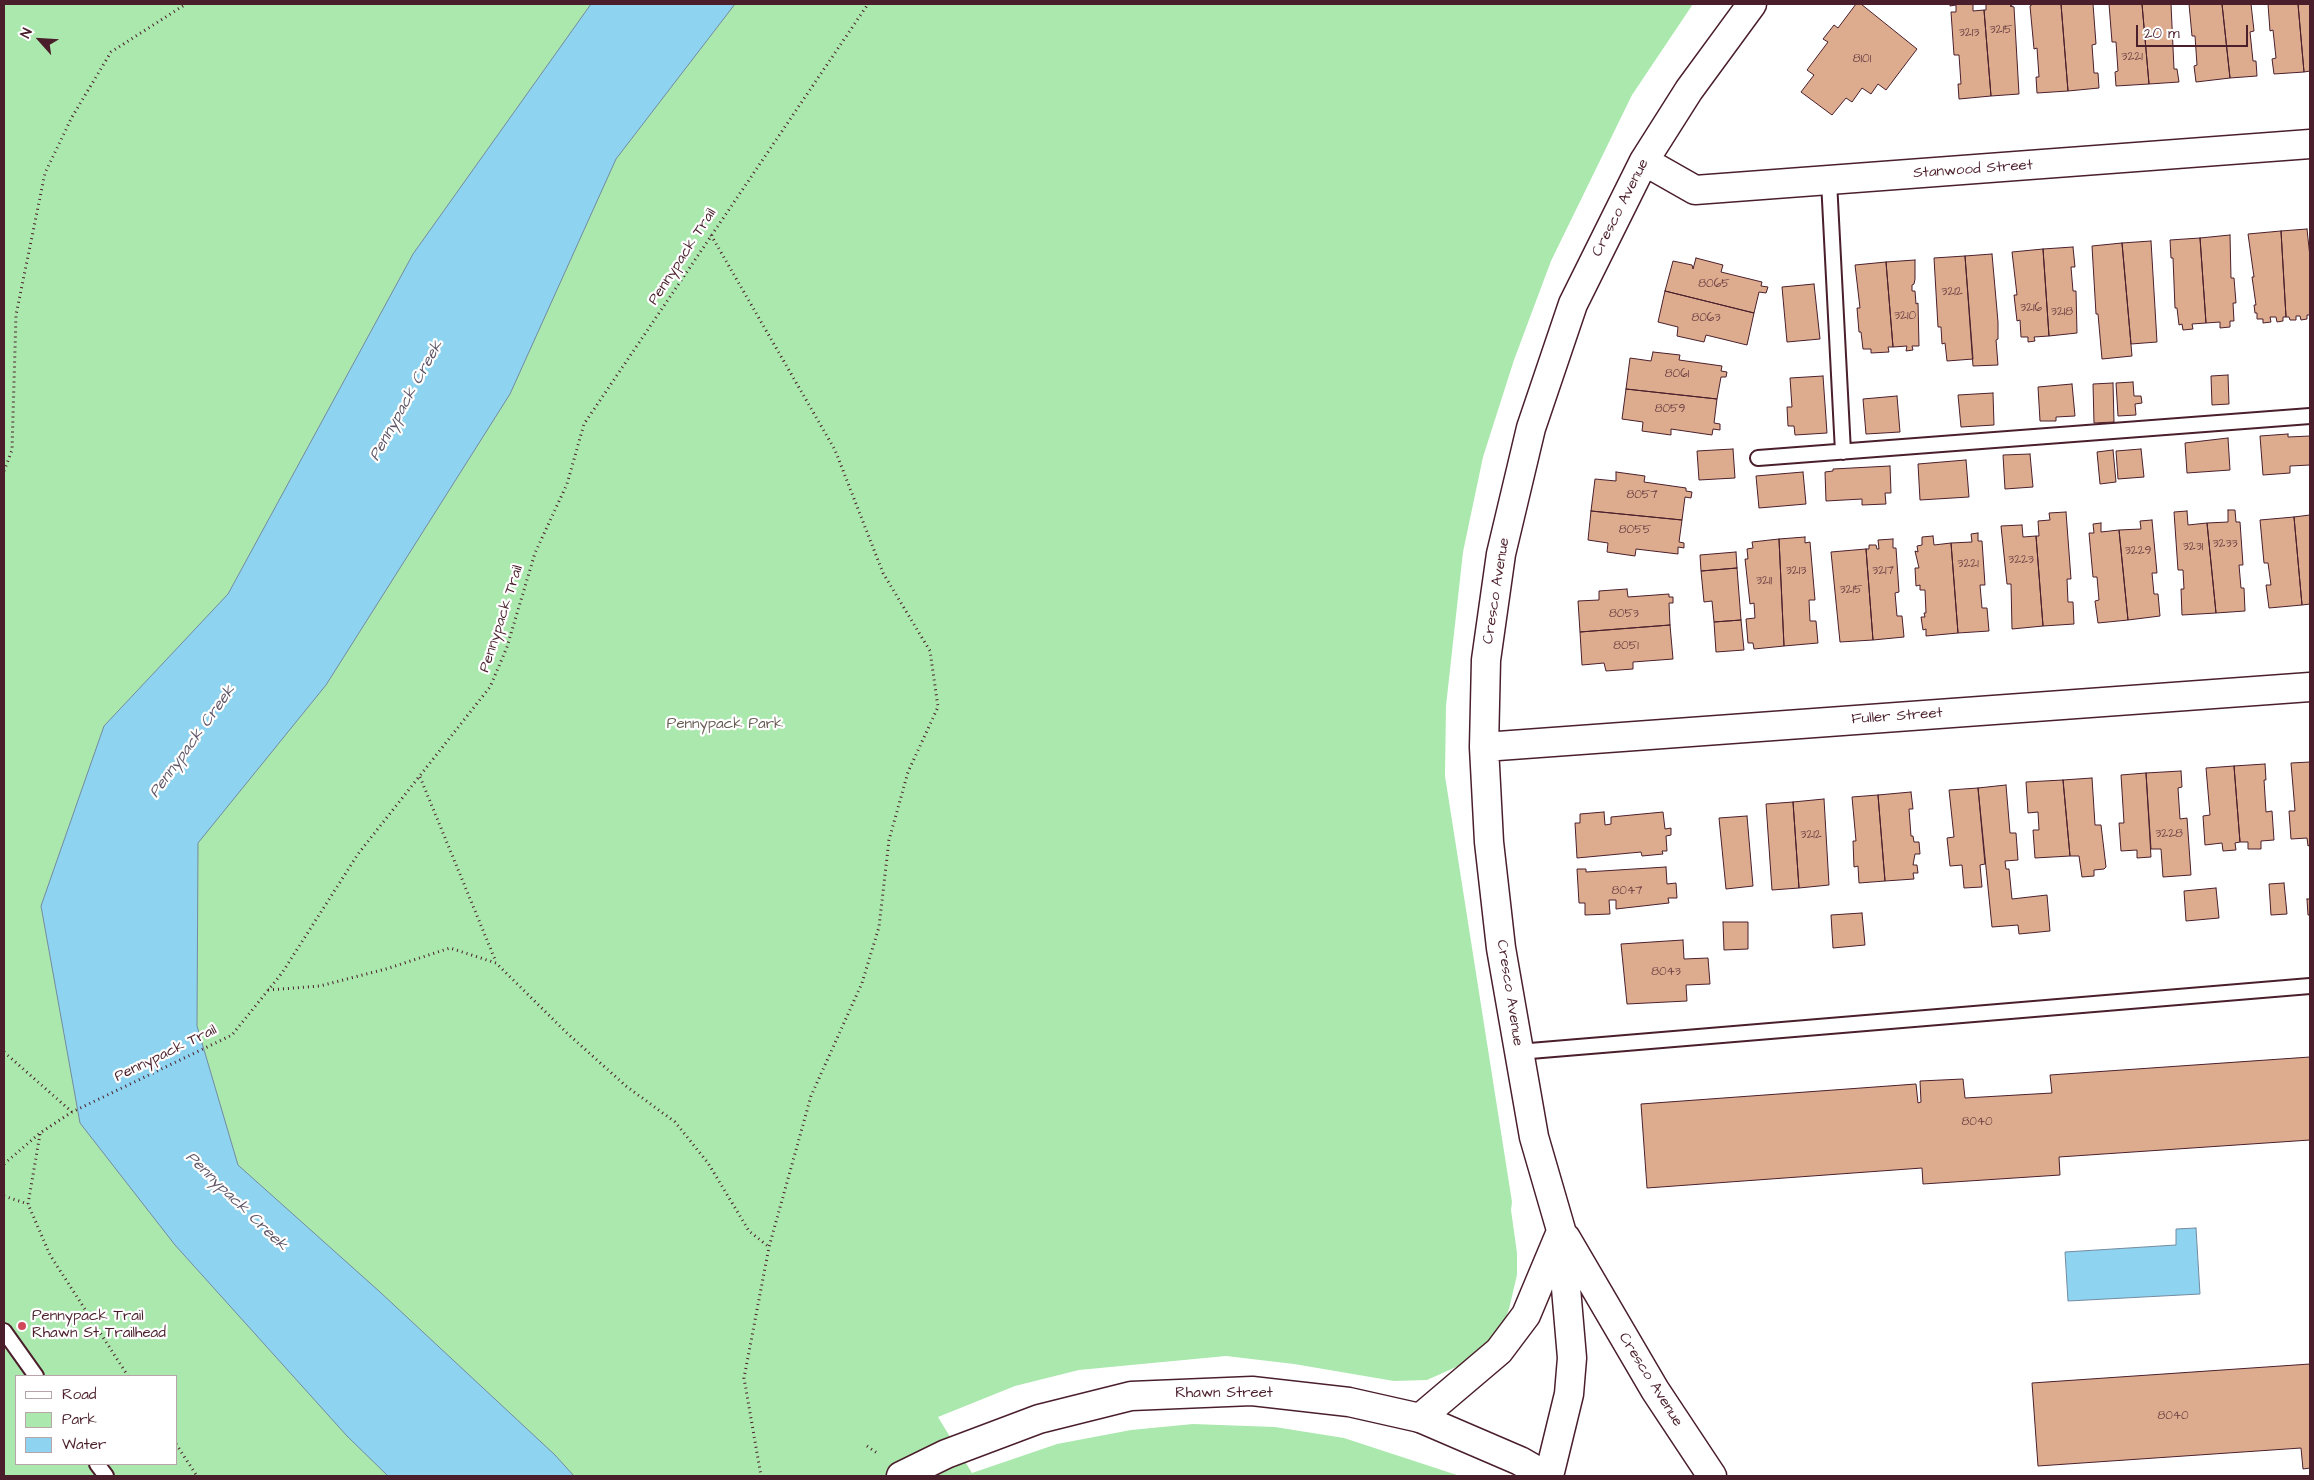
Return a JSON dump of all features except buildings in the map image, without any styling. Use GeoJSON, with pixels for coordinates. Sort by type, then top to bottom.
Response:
{"type":"FeatureCollection","features":[{"type":"Feature","properties":{"kind":"street","name":"Cresco Avenue"},"geometry":{"type":"LineString","coordinates":[[1550,1476],[1569,1394],[1572,1358],[1561,1230],[1534,1136],[1501,948],[1489,842],[1484,747],[1486,660],[1501,554],[1531,428],[1573,304],[1644,160],[1689,90],[1752,4]]}},
{"type":"Feature","properties":{"kind":"street","name":"Stanwood Street"},"geometry":{"type":"LineString","coordinates":[[1644,160],[1695,190],[2310,144]]}},
{"type":"Feature","properties":{"kind":"street","name":"Fuller Street"},"geometry":{"type":"LineString","coordinates":[[1484,747],[2310,686]]}},
{"type":"Feature","properties":{"kind":"street","name":"Cresco Avenue"},"geometry":{"type":"LineString","coordinates":[[1561,1230],[1655,1390],[1712,1476]]}},
{"type":"Feature","properties":{"kind":"street"},"geometry":{"type":"LineString","coordinates":[[1420,1418],[1499,1351],[1526,1315],[1561,1230]]}},
{"type":"Feature","properties":{"kind":"street","name":"Rhawn Street"},"geometry":{"type":"LineString","coordinates":[[901,1476],[946,1454],[1038,1419],[1131,1396],[1252,1391],[1350,1402],[1420,1418],[1520,1461],[1546,1476]]}},
{"type":"Feature","properties":{"kind":"lane"},"geometry":{"type":"LineString","coordinates":[[1829,181],[1843,452]]}},
{"type":"Feature","properties":{"kind":"lane"},"geometry":{"type":"LineString","coordinates":[[1758,458],[2310,416]]}},
{"type":"Feature","properties":{"kind":"lane"},"geometry":{"type":"LineString","coordinates":[[1518,1052],[2310,986]]}},
{"type":"Feature","properties":{"kind":"lane"},"geometry":{"type":"LineString","coordinates":[[4,1331],[35,1375]]}},
{"type":"Feature","properties":{"kind":"lane"},"geometry":{"type":"LineString","coordinates":[[98,1465],[106,1476]]}},
{"type":"Feature","properties":{"kind":"path"},"geometry":{"type":"LineString","coordinates":[[4,471],[12,450],[16,315],[45,173],[72,116],[112,52],[186,4]]}},
{"type":"Feature","properties":{"kind":"path","name":"Pennypack Trail"},"geometry":{"type":"LineString","coordinates":[[4,1164],[40,1133],[72,1112],[232,1034],[282,973],[358,854],[490,687],[507,648],[535,553],[566,484],[584,424],[868,4]]}},
{"type":"Feature","properties":{"kind":"path"},"geometry":{"type":"LineString","coordinates":[[711,235],[835,450],[883,573],[930,651],[938,706],[906,781],[889,840],[879,927],[862,983],[811,1096],[769,1247],[744,1378],[761,1476]]}},
{"type":"Feature","properties":{"kind":"path"},"geometry":{"type":"LineString","coordinates":[[420,777],[496,963],[568,1034],[626,1086],[675,1122],[708,1163],[749,1231],[769,1247]]}},
{"type":"Feature","properties":{"kind":"path"},"geometry":{"type":"LineString","coordinates":[[268,990],[320,986],[386,970],[450,948],[496,963]]}},
{"type":"Feature","properties":{"kind":"path"},"geometry":{"type":"LineString","coordinates":[[4,1052],[72,1112]]}},
{"type":"Feature","properties":{"kind":"path"},"geometry":{"type":"LineString","coordinates":[[40,1133],[28,1204],[50,1255],[127,1375]]}},
{"type":"Feature","properties":{"kind":"path"},"geometry":{"type":"LineString","coordinates":[[4,1196],[28,1204]]}},
{"type":"Feature","properties":{"kind":"path"},"geometry":{"type":"LineString","coordinates":[[178,1447],[197,1476]]}},
{"type":"Feature","properties":{"kind":"green space","name":"Pennypack Park"},"geometry":{"type":"Polygon","coordinates":[[[4,4],[1693,4],[1632,95],[1551,261],[1514,360],[1483,457],[1463,552],[1446,706],[1445,776],[1512,1202],[1511,1210],[1517,1253],[1517,1275],[1503,1325],[1488,1344],[1465,1363],[1427,1380],[1394,1381],[1294,1364],[1226,1356],[1079,1370],[1015,1386],[938,1417],[972,1473],[1057,1444],[1131,1430],[1193,1424],[1275,1427],[1344,1438],[1460,1476],[4,1476],[4,4]]]}},
{"type":"Feature","properties":{"kind":"water","name":"Pennypack Creek"},"geometry":{"type":"Polygon","coordinates":[[[591,4],[735,4],[616,159],[510,394],[326,685],[198,843],[197,1026],[238,1165],[380,1292],[555,1455],[574,1476],[388,1476],[347,1436],[175,1245],[80,1123],[41,906],[104,726],[228,594],[413,254],[591,4]]]}},
{"type":"Feature","properties":{"kind":"water"},"geometry":{"type":"Polygon","coordinates":[[[2196,1228],[2200,1294],[2068,1301],[2065,1252],[2176,1245],[2176,1229],[2196,1228]]]}},
{"type":"Feature","properties":{"kind":"place","name":"Pennypack Trail Rhawn St Trailhead"},"geometry":{"type":"Point","coordinates":[22,1326]}}]}
